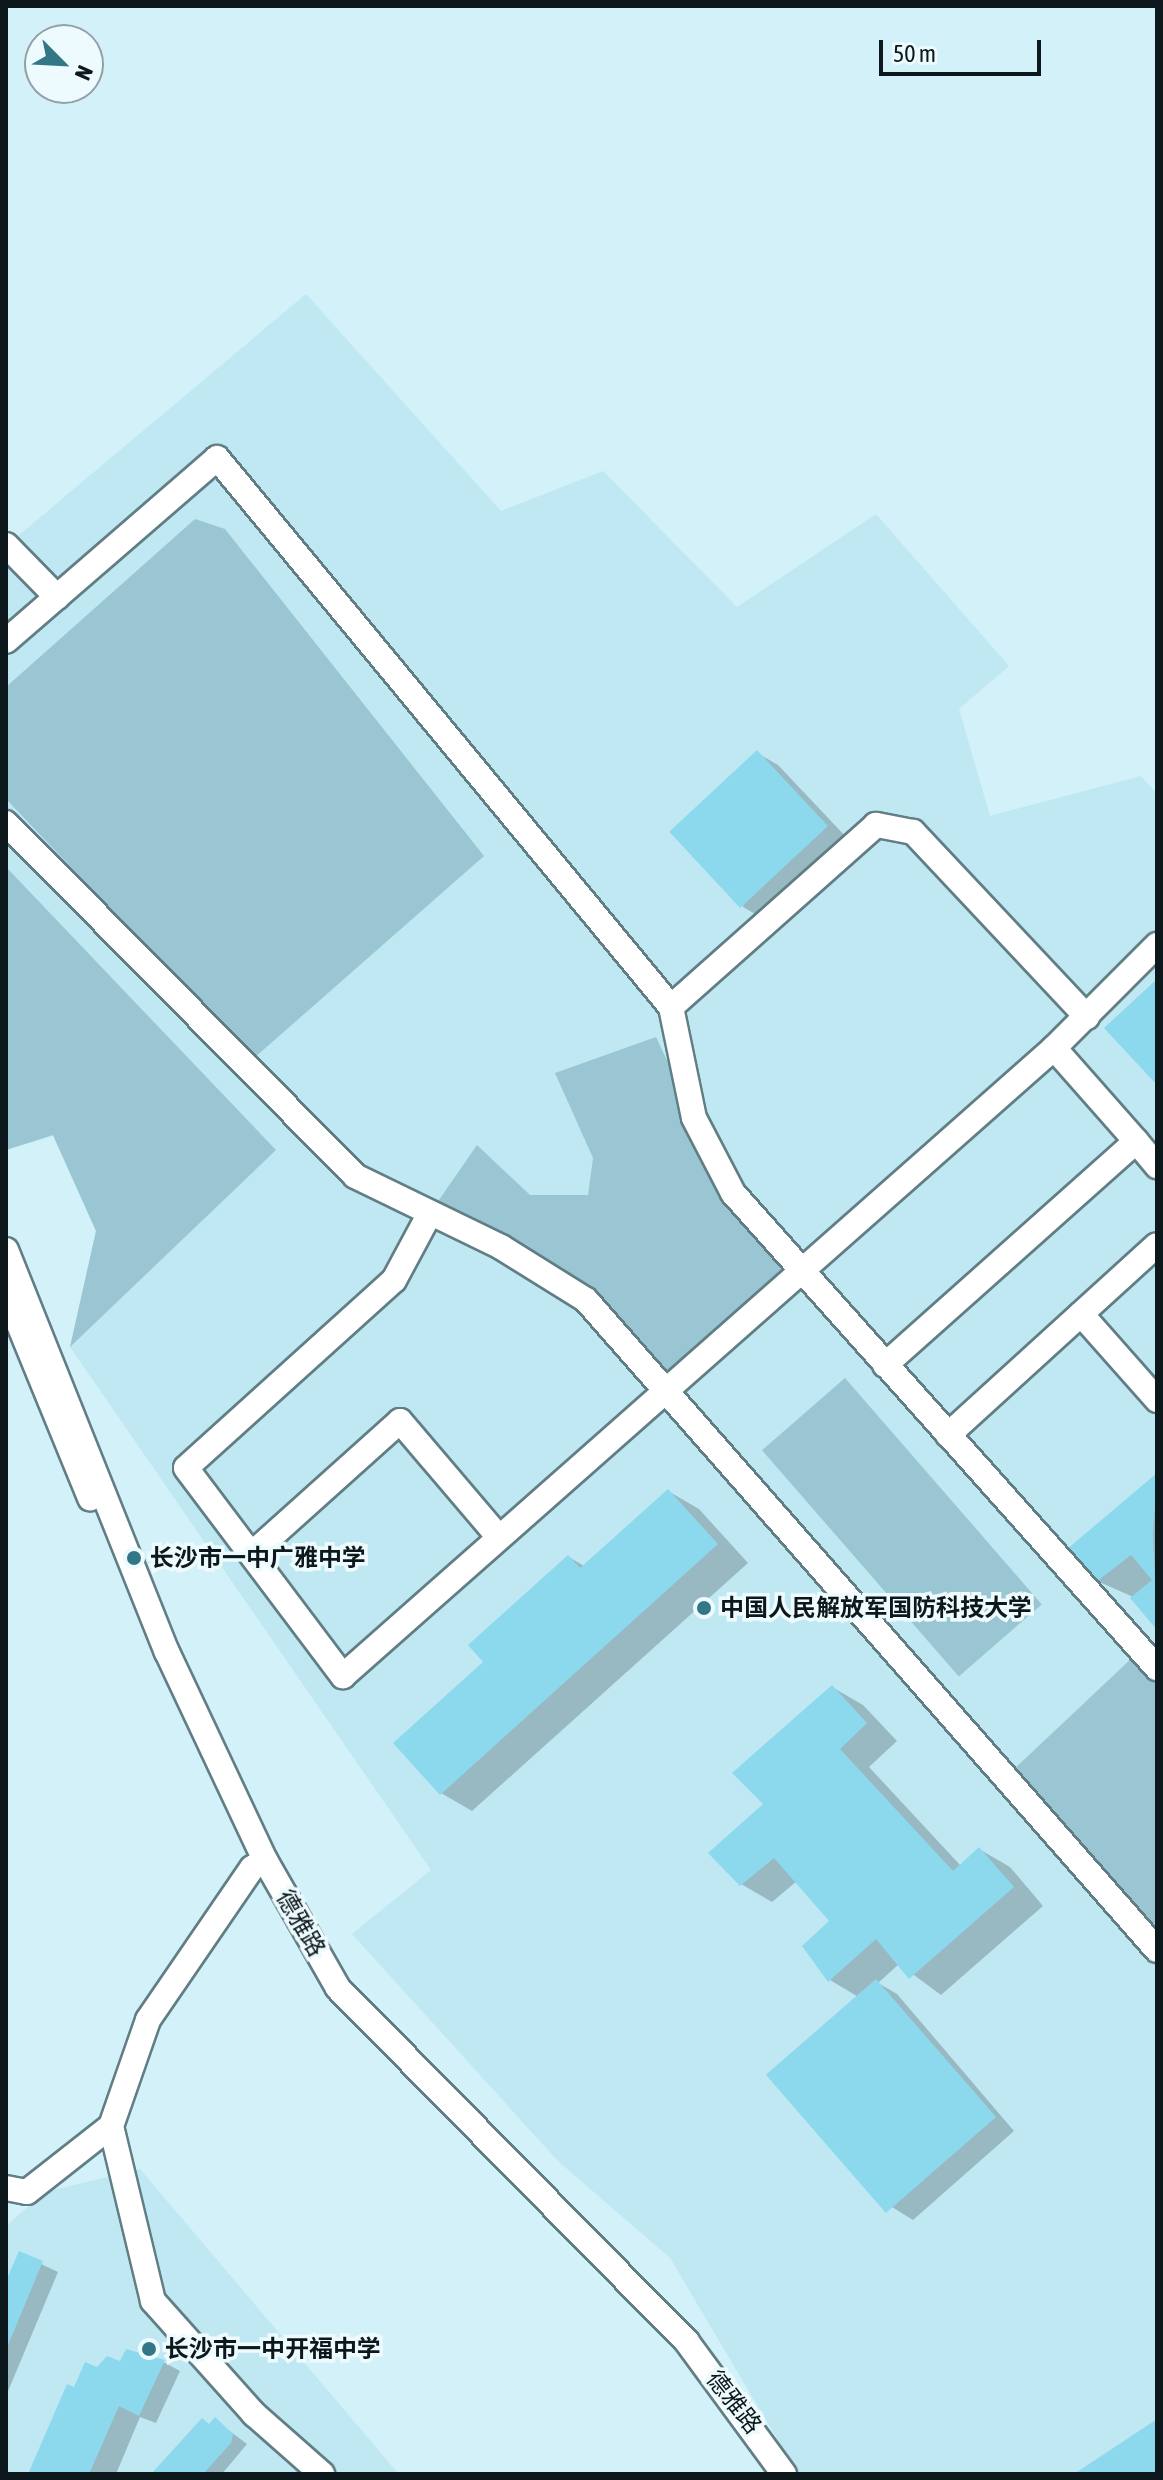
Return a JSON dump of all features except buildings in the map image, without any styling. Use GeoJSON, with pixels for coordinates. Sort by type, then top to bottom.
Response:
{"type":"FeatureCollection","features":[{"type":"Feature","properties":{"kind":"street"},"geometry":{"type":"LineString","coordinates":[[6,641],[217,458],[671,1007],[694,1118],[733,1193],[1157,1668]]}},
{"type":"Feature","properties":{"kind":"street"},"geometry":{"type":"LineString","coordinates":[[6,545],[57,597]]}},
{"type":"Feature","properties":{"kind":"street"},"geometry":{"type":"LineString","coordinates":[[6,823],[355,1176],[430,1213],[586,1300],[659,1392],[1157,1950]]}},
{"type":"Feature","properties":{"kind":"street"},"geometry":{"type":"LineString","coordinates":[[671,1007],[876,825],[913,832],[1087,1017]]}},
{"type":"Feature","properties":{"kind":"street"},"geometry":{"type":"LineString","coordinates":[[430,1213],[394,1280],[186,1468],[254,1552],[343,1676],[797,1267],[1054,1048],[1157,945]]}},
{"type":"Feature","properties":{"kind":"street"},"geometry":{"type":"LineString","coordinates":[[1054,1048],[1157,1166]]}},
{"type":"Feature","properties":{"kind":"street"},"geometry":{"type":"LineString","coordinates":[[885,1365],[1136,1141]]}},
{"type":"Feature","properties":{"kind":"street"},"geometry":{"type":"LineString","coordinates":[[948,1435],[1157,1245]]}},
{"type":"Feature","properties":{"kind":"street","name":"德雅路"},"geometry":{"type":"LineString","coordinates":[[6,1250],[167,1652],[258,1864],[338,1988],[687,2342],[784,2474]]}},
{"type":"Feature","properties":{"kind":"street","name":"德雅路"},"geometry":{"type":"LineString","coordinates":[[6,1293],[155,1660],[326,1993],[679,2353],[772,2474]]}},
{"type":"Feature","properties":{"kind":"street"},"geometry":{"type":"LineString","coordinates":[[1081,1314],[1157,1400]]}},
{"type":"Feature","properties":{"kind":"street"},"geometry":{"type":"LineString","coordinates":[[254,1552],[400,1421],[498,1536]]}},
{"type":"Feature","properties":{"kind":"street"},"geometry":{"type":"LineString","coordinates":[[6,2188],[27,2192],[111,2126],[148,2020],[258,1864]]}},
{"type":"Feature","properties":{"kind":"street"},"geometry":{"type":"LineString","coordinates":[[111,2126],[153,2301],[254,2414],[322,2474]]}},
{"type":"Feature","properties":{"kind":"shaded area","name":"中国人民解放军国防科技大学"},"geometry":{"type":"Polygon","coordinates":[[[306,294],[501,511],[603,471],[737,607],[876,514],[1009,666],[959,709],[990,816],[1141,776],[1157,794],[1157,2474],[798,2474],[670,2258],[558,2161],[352,1934],[431,1870],[70,1347],[96,1231],[53,1136],[6,1150],[6,546],[306,294]]]}},
{"type":"Feature","properties":{"kind":"shaded area"},"geometry":{"type":"Polygon","coordinates":[[[195,519],[225,529],[484,856],[253,1059],[6,799],[6,687],[195,519]]]}},
{"type":"Feature","properties":{"kind":"shaded area"},"geometry":{"type":"Polygon","coordinates":[[[6,867],[276,1150],[70,1347],[96,1231],[53,1135],[6,1150],[6,867]]]}},
{"type":"Feature","properties":{"kind":"shaded area"},"geometry":{"type":"Polygon","coordinates":[[[656,1037],[694,1118],[797,1267],[659,1392],[586,1300],[430,1213],[477,1145],[530,1195],[588,1195],[593,1158],[555,1073],[656,1037]]]}},
{"type":"Feature","properties":{"kind":"shaded area"},"geometry":{"type":"Polygon","coordinates":[[[845,1378],[1042,1604],[959,1677],[762,1450],[845,1378]]]}},
{"type":"Feature","properties":{"kind":"shaded area"},"geometry":{"type":"Polygon","coordinates":[[[1132,1658],[1157,1685],[1157,1928],[1012,1771],[1132,1658]]]}},
{"type":"Feature","properties":{"kind":"shaded area","name":"长沙市一中开福中学"},"geometry":{"type":"Polygon","coordinates":[[[140,2169],[397,2474],[6,2474],[6,2226],[45,2192],[140,2169]]]}},
{"type":"Feature","properties":{"kind":"place","name":"长沙市一中广雅中学"},"geometry":{"type":"Point","coordinates":[134,1558]}},
{"type":"Feature","properties":{"kind":"place","name":"中国人民解放军国防科技大学"},"geometry":{"type":"Point","coordinates":[704,1608]}},
{"type":"Feature","properties":{"kind":"place","name":"长沙市一中开福中学"},"geometry":{"type":"Point","coordinates":[149,2349]}}]}
